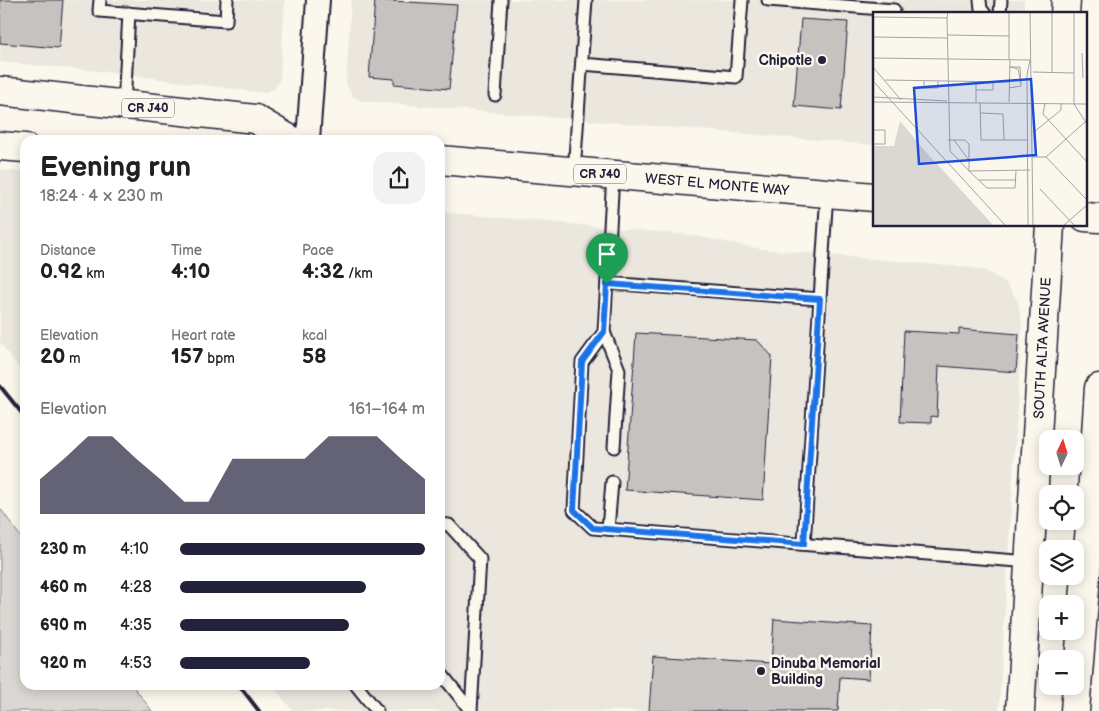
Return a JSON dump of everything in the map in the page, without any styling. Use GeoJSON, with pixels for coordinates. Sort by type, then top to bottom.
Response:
{"type":"FeatureCollection","features":[{"type":"Feature","properties":{"kind":"main road","name":"CR J40"},"geometry":{"type":"LineString","coordinates":[[0,91],[255,119],[282,135]]}},
{"type":"Feature","properties":{"kind":"main road"},"geometry":{"type":"LineString","coordinates":[[0,146],[20,148]]}},
{"type":"Feature","properties":{"kind":"main road","name":"WEST EL MONTE WAY"},"geometry":{"type":"LineString","coordinates":[[445,160],[873,197]]}},
{"type":"Feature","properties":{"kind":"main road"},"geometry":{"type":"LineString","coordinates":[[1086,217],[1099,218]]}},
{"type":"Feature","properties":{"kind":"main road","name":"SOUTH ALTA AVENUE"},"geometry":{"type":"LineString","coordinates":[[1020,711],[1050,226]]}},
{"type":"Feature","properties":{"kind":"main road"},"geometry":{"type":"LineString","coordinates":[[1075,711],[1096,492],[1099,388]]}},
{"type":"Feature","properties":{"kind":"street"},"geometry":{"type":"LineString","coordinates":[[308,135],[318,0]]}},
{"type":"Feature","properties":{"kind":"lane"},"geometry":{"type":"LineString","coordinates":[[100,0],[99,11],[226,20],[227,0]]}},
{"type":"Feature","properties":{"kind":"lane"},"geometry":{"type":"LineString","coordinates":[[494,95],[502,0]]}},
{"type":"Feature","properties":{"kind":"lane"},"geometry":{"type":"LineString","coordinates":[[574,172],[586,0]]}},
{"type":"Feature","properties":{"kind":"lane"},"geometry":{"type":"LineString","coordinates":[[582,64],[736,77],[742,0]]}},
{"type":"Feature","properties":{"kind":"lane"},"geometry":{"type":"LineString","coordinates":[[768,0],[895,8]]}},
{"type":"Feature","properties":{"kind":"lane"},"geometry":{"type":"LineString","coordinates":[[980,0],[984,12]]}},
{"type":"Feature","properties":{"kind":"lane"},"geometry":{"type":"LineString","coordinates":[[124,105],[129,13]]}},
{"type":"Feature","properties":{"kind":"lane"},"geometry":{"type":"LineString","coordinates":[[613,175],[604,332],[619,370],[614,446]]}},
{"type":"Feature","properties":{"kind":"lane"},"geometry":{"type":"LineString","coordinates":[[804,544],[827,193]]}},
{"type":"Feature","properties":{"kind":"lane"},"geometry":{"type":"LineString","coordinates":[[607,284],[820,299]]}},
{"type":"Feature","properties":{"kind":"lane"},"geometry":{"type":"LineString","coordinates":[[604,332],[582,362],[574,510],[593,528],[1030,562]]}},
{"type":"Feature","properties":{"kind":"lane"},"geometry":{"type":"LineString","coordinates":[[608,529],[612,482]]}},
{"type":"Feature","properties":{"kind":"lane"},"geometry":{"type":"LineString","coordinates":[[445,525],[449,525],[480,559],[471,711],[445,678]]}},
{"type":"Feature","properties":{"kind":"lane"},"geometry":{"type":"LineString","coordinates":[[360,690],[377,711]]}},
{"type":"Feature","properties":{"kind":"shaded area"},"geometry":{"type":"Polygon","coordinates":[[[0,0],[285,0],[280,79],[274,89],[264,93],[108,72],[0,62],[0,0]]]}},
{"type":"Feature","properties":{"kind":"shaded area"},"geometry":{"type":"Polygon","coordinates":[[[351,0],[1024,0],[1023,12],[873,12],[873,145],[363,101],[353,97],[346,84],[351,0]]]}},
{"type":"Feature","properties":{"kind":"shaded area"},"geometry":{"type":"Polygon","coordinates":[[[0,170],[20,172],[20,369],[0,343],[0,170]]]}},
{"type":"Feature","properties":{"kind":"shaded area"},"geometry":{"type":"Polygon","coordinates":[[[445,212],[690,235],[762,249],[973,268],[986,271],[1005,282],[1018,301],[1022,325],[999,711],[293,711],[276,690],[445,690],[445,212]]]}},
{"type":"Feature","properties":{"kind":"shaded area"},"geometry":{"type":"Polygon","coordinates":[[[0,508],[20,536],[20,690],[136,690],[152,711],[0,711],[0,508]]]}},
{"type":"Feature","properties":{"kind":"building"},"geometry":{"type":"Polygon","coordinates":[[[0,0],[63,0],[59,48],[0,43],[0,0]]]}},
{"type":"Feature","properties":{"kind":"building"},"geometry":{"type":"Polygon","coordinates":[[[375,0],[457,5],[449,89],[394,84],[394,79],[369,77],[375,0]]]}},
{"type":"Feature","properties":{"kind":"building"},"geometry":{"type":"Polygon","coordinates":[[[801,19],[848,22],[841,110],[794,106],[801,19]]]}},
{"type":"Feature","properties":{"kind":"building"},"geometry":{"type":"Polygon","coordinates":[[[959,329],[1019,334],[1016,372],[939,366],[937,417],[931,416],[931,423],[900,422],[904,331],[959,334],[959,329]]]}},
{"type":"Feature","properties":{"kind":"building"},"geometry":{"type":"Polygon","coordinates":[[[636,333],[757,340],[772,356],[763,500],[625,490],[636,333]]]}},
{"type":"Feature","properties":{"kind":"building","name":"Dinuba Memorial Building"},"geometry":{"type":"Polygon","coordinates":[[[774,619],[872,626],[869,679],[840,677],[838,711],[649,711],[653,656],[771,664],[774,619]]]}},
{"type":"Feature","properties":{"kind":"railway"},"geometry":{"type":"LineString","coordinates":[[0,386],[20,411]]}},
{"type":"Feature","properties":{"kind":"railway"},"geometry":{"type":"LineString","coordinates":[[243,690],[259,711]]}},
{"type":"Feature","properties":{"kind":"place","name":"Chipotle"},"geometry":{"type":"Point","coordinates":[822,60]}},
{"type":"Feature","properties":{"kind":"place","name":"Dinuba Memorial Building"},"geometry":{"type":"Point","coordinates":[761,671]}},
{"type":"Feature","properties":{"kind":"route"},"geometry":{"type":"LineString","coordinates":[[607,284],[820,299],[804,544],[593,528],[574,510],[582,362],[604,332],[607,284]]}}]}
